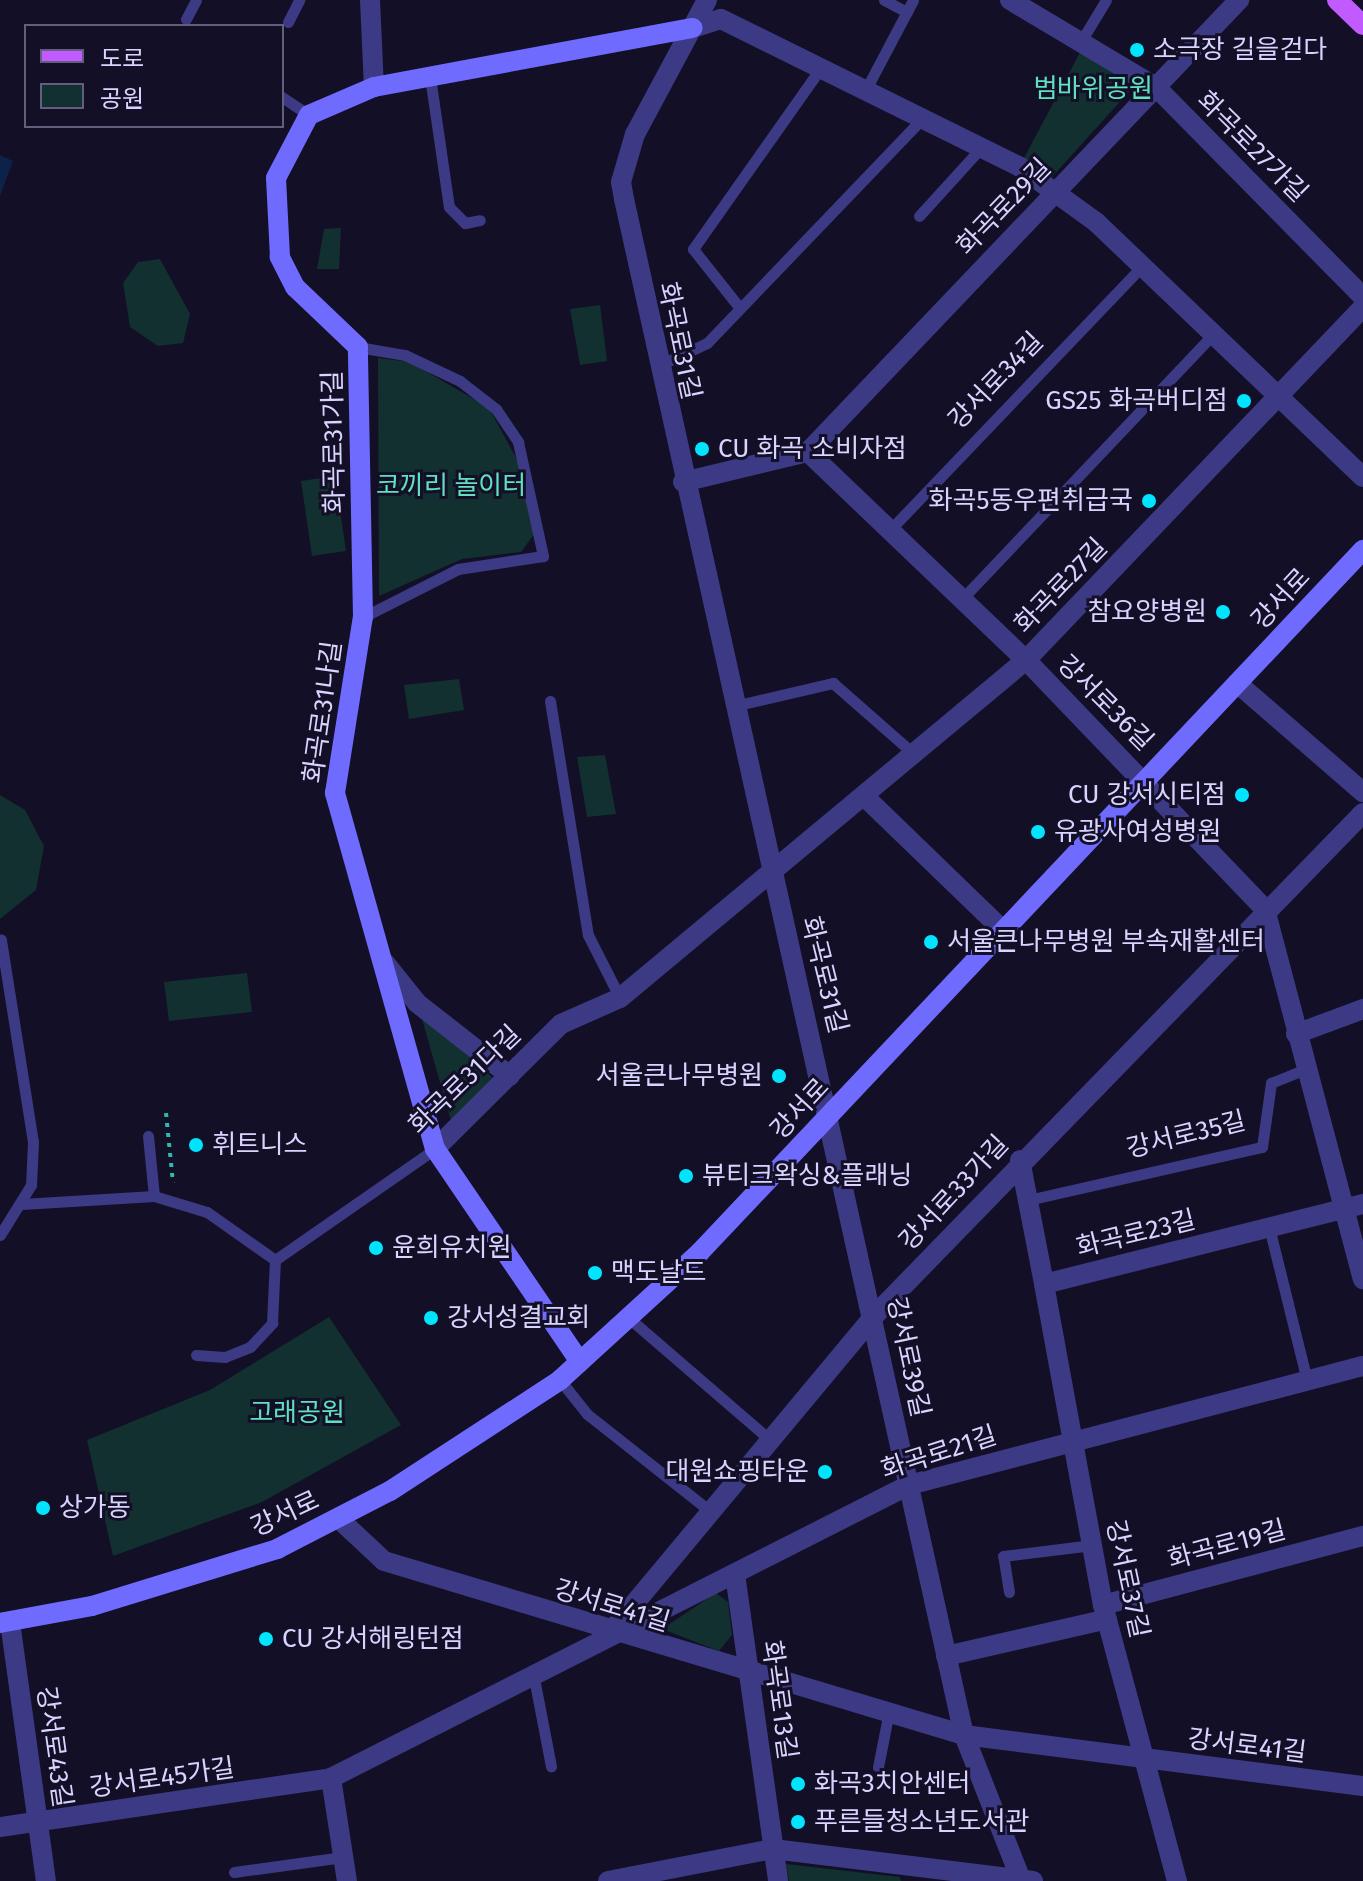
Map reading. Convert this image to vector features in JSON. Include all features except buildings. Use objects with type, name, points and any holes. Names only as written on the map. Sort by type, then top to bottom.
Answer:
[{"type":"main road","points":[[1337,0],[1363,25]]},
{"type":"main road","points":[[309,115],[374,87],[693,28]]},
{"type":"main road","name":"화곡로31가길","points":[[309,115],[276,178],[280,257],[295,287],[358,347],[363,617]]},
{"type":"main road","name":"강서로","points":[[5,1622],[187,1580],[338,1518],[560,1380],[630,1319],[829,1117],[1363,550]]},
{"type":"main road","name":"화곡로31나길","points":[[363,617],[335,793],[435,1149]]},
{"type":"main road","points":[[435,1149],[580,1362]]},
{"type":"street","points":[[370,0],[374,87]]},
{"type":"street","name":"화곡로31길","points":[[707,0],[635,134],[621,182],[657,367],[829,1117]]},
{"type":"street","name":"화곡로27가길","points":[[1010,0],[1083,38],[1156,87],[1363,297]]},
{"type":"street","name":"화곡로29길","points":[[808,452],[1239,0]]},
{"type":"street","points":[[693,28],[721,19],[979,150],[1054,192],[1142,266],[1281,395],[1363,477]]},
{"type":"street","name":"화곡로27길","points":[[772,875],[1026,660],[1363,307]]},
{"type":"street","points":[[683,482],[808,452]]},
{"type":"street","name":"강서로36길","points":[[808,452],[888,532],[1026,660],[1145,781]]},
{"type":"street","points":[[1237,683],[1363,792]]},
{"type":"street","points":[[1145,781],[1265,909],[1306,1069],[1353,1206],[1363,1279]]},
{"type":"street","points":[[865,797],[1004,931]]},
{"type":"street","name":"강서로33가길","points":[[610,1634],[873,1317],[1020,1160],[1363,813]]},
{"type":"street","name":"화곡로31다길","points":[[435,1149],[561,1024],[620,998],[772,875]]},
{"type":"street","name":"화곡로31나길","points":[[379,953],[408,995],[510,1076]]},
{"type":"street","points":[[1296,1034],[1363,1009]]},
{"type":"street","name":"강서로39길","points":[[829,1117],[964,1735],[1014,1880]]},
{"type":"street","name":"화곡로23길","points":[[1020,1160],[1044,1284],[1353,1206]]},
{"type":"street","name":"강서로37길","points":[[1044,1284],[1105,1612],[1177,1881]]},
{"type":"street","name":"화곡로21길","points":[[610,1634],[909,1485],[1363,1366]]},
{"type":"street","name":"강서로41길","points":[[338,1518],[384,1561],[610,1634],[889,1711],[964,1735],[1147,1761],[1363,1786]]},
{"type":"street","name":"화곡로19길","points":[[1105,1612],[1363,1536]]},
{"type":"street","name":"화곡로13길","points":[[735,1574],[778,1881]]},
{"type":"street","points":[[946,1656],[1105,1612]]},
{"type":"street","name":"강서로43길","points":[[5,1622],[46,1881]]},
{"type":"street","name":"강서로45가길","points":[[0,1827],[331,1778],[534,1678],[610,1634]]},
{"type":"street","points":[[331,1778],[347,1881]]},
{"type":"street","points":[[608,1881],[637,1878],[773,1849],[906,1873],[1014,1880]]},
{"type":"lane","points":[[186,19],[196,0]]},
{"type":"lane","points":[[288,22],[299,0]]},
{"type":"lane","points":[[884,0],[907,12]]},
{"type":"lane","points":[[864,93],[913,0]]},
{"type":"lane","points":[[1083,38],[1106,0]]},
{"type":"lane","points":[[739,307],[693,249],[820,69]]},
{"type":"lane","points":[[430,77],[449,207],[465,223],[480,220]]},
{"type":"lane","points":[[284,98],[309,115]]},
{"type":"lane","points":[[657,367],[707,343],[919,122]]},
{"type":"lane","points":[[919,216],[979,150]]},
{"type":"lane","name":"강서로34길","points":[[888,532],[1142,266]]},
{"type":"lane","points":[[961,600],[1214,333]]},
{"type":"lane","points":[[358,347],[405,355],[460,381],[496,409],[518,442],[543,556],[458,569],[363,617]]},
{"type":"lane","points":[[734,706],[833,683],[915,755]]},
{"type":"lane","points":[[550,701],[588,935],[620,998]]},
{"type":"lane","points":[[0,1235],[22,1204],[33,1142],[1,940]]},
{"type":"lane","name":"강서로35길","points":[[1028,1200],[1262,1147],[1271,1083],[1306,1069]]},
{"type":"lane","points":[[148,1136],[154,1196]]},
{"type":"lane","name":"화곡로31다길","points":[[275,1260],[435,1149]]},
{"type":"lane","points":[[22,1204],[154,1196],[207,1212],[275,1260],[272,1323],[250,1347],[225,1357],[196,1355]]},
{"type":"lane","points":[[1269,1227],[1307,1381]]},
{"type":"lane","points":[[630,1319],[770,1440]]},
{"type":"lane","points":[[560,1380],[587,1414],[711,1512]]},
{"type":"lane","points":[[1009,1592],[1003,1556],[1092,1545]]},
{"type":"lane","points":[[534,1678],[551,1766]]},
{"type":"lane","points":[[878,1767],[889,1711]]},
{"type":"lane","points":[[234,1872],[343,1857]]},
{"type":"path","points":[[166,1113],[173,1183]]},
{"type":"green space","name":"범바위공원","points":[[1083,47],[1135,85],[1052,177],[1024,158]]},
{"type":"green space","points":[[341,228],[339,269],[317,269],[324,229]]},
{"type":"green space","points":[[160,259],[190,314],[183,343],[158,346],[130,327],[123,283],[138,262]]},
{"type":"green space","points":[[600,305],[607,361],[580,365],[570,309]]},
{"type":"green space","name":"코끼리 놀이터","points":[[378,358],[410,362],[489,408],[522,469],[534,534],[521,552],[462,559],[379,596]]},
{"type":"green space","points":[[335,476],[346,551],[312,556],[301,481]]},
{"type":"green space","points":[[459,679],[464,710],[409,719],[404,685]]},
{"type":"green space","points":[[605,755],[616,814],[587,817],[577,757]]},
{"type":"green space","points":[[0,795],[25,810],[44,846],[36,890],[0,919]]},
{"type":"green space","points":[[247,973],[252,1012],[169,1021],[164,982]]},
{"type":"green space","points":[[420,1012],[494,1079],[453,1128]]},
{"type":"green space","name":"고래공원","points":[[329,1317],[401,1425],[262,1502],[113,1556],[87,1440],[210,1390]]},
{"type":"green space","points":[[716,1593],[728,1602],[732,1635],[719,1651],[662,1629]]},
{"type":"green space","points":[[786,1864],[900,1877],[901,1881],[789,1881]]},
{"type":"water","points":[[0,155],[13,161],[0,196]]},
{"type":"place","name":"소극장 길을걷다","points":[[1137,50]]},
{"type":"place","name":"GS25 화곡버디점","points":[[1244,401]]},
{"type":"place","name":"CU 화곡 소비자점","points":[[702,449]]},
{"type":"place","name":"화곡5동우편취급국","points":[[1149,501]]},
{"type":"place","name":"참요양병원","points":[[1223,612]]},
{"type":"place","name":"CU 강서시티점","points":[[1242,795]]},
{"type":"place","name":"유광사여성병원","points":[[1038,832]]},
{"type":"place","name":"서울큰나무병원 부속재활센터","points":[[931,942]]},
{"type":"place","name":"서울큰나무병원","points":[[779,1076]]},
{"type":"place","name":"휘트니스","points":[[196,1145]]},
{"type":"place","name":"뷰티크왁싱&플래닝","points":[[686,1176]]},
{"type":"place","name":"윤희유치원","points":[[376,1248]]},
{"type":"place","name":"맥도날드","points":[[595,1273]]},
{"type":"place","name":"강서성결교회","points":[[431,1318]]},
{"type":"place","name":"대원쇼핑타운","points":[[825,1472]]},
{"type":"place","name":"상가동","points":[[43,1508]]},
{"type":"place","name":"CU 강서해링턴점","points":[[266,1639]]},
{"type":"place","name":"화곡3치안센터","points":[[798,1784]]},
{"type":"place","name":"푸른들청소년도서관","points":[[798,1822]]}]
